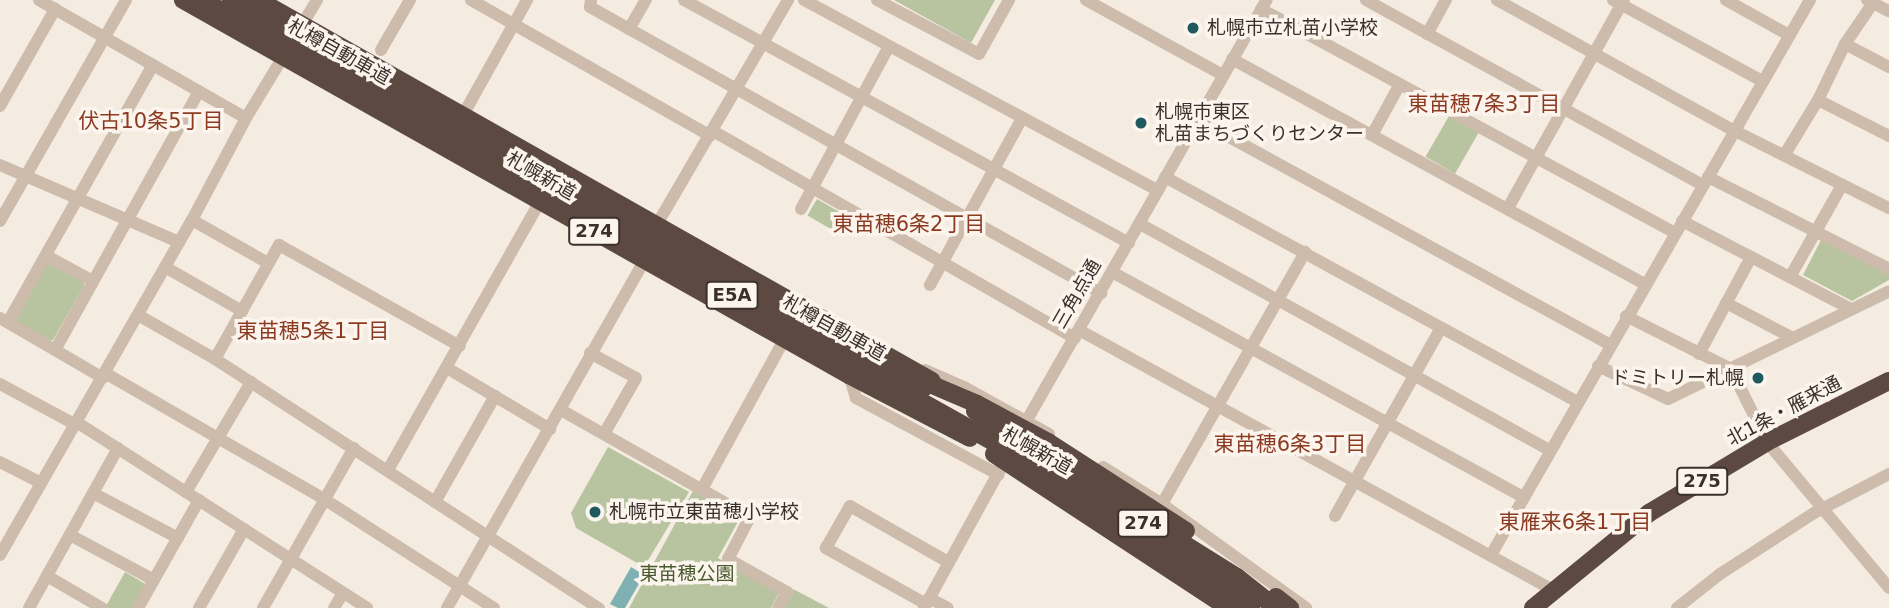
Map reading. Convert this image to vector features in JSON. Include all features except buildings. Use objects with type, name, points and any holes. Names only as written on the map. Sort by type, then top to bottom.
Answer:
[{"type":"highway","name":"札幌新道","points":[[183,0],[849,375],[1007,457],[1134,532],[1235,608]]},
{"type":"highway","name":"札樽自動車道","points":[[202,0],[876,362],[1171,550],[1251,608]]},
{"type":"highway","name":"札樽自動車道","points":[[231,0],[876,362],[1189,545],[1277,605]]},
{"type":"highway","name":"札幌新道","points":[[258,0],[656,226],[876,362],[913,368],[1277,605]]},
{"type":"highway","points":[[876,362],[1228,608]]},
{"type":"highway","name":"北1条・雁来通","points":[[1533,608],[1649,513],[1767,442],[1889,381]]},
{"type":"street","points":[[39,0],[246,117]]},
{"type":"street","points":[[0,221],[126,0]]},
{"type":"street","points":[[0,555],[192,220],[246,117],[317,0]]},
{"type":"street","points":[[381,50],[410,0]]},
{"type":"street","points":[[471,0],[943,263],[1218,407],[1553,590]]},
{"type":"street","points":[[463,117],[527,0]]},
{"type":"street","points":[[591,0],[588,6],[1101,293]]},
{"type":"street","points":[[629,29],[646,0]]},
{"type":"street","points":[[684,0],[707,6],[763,44],[1129,243]]},
{"type":"street","points":[[656,226],[788,0]]},
{"type":"street","points":[[804,0],[1158,191]]},
{"type":"street","points":[[877,0],[979,54],[1009,0]]},
{"type":"street","points":[[1086,0],[1223,75]]},
{"type":"street","points":[[1366,0],[1564,108],[1706,181],[1816,231],[1889,269]]},
{"type":"street","points":[[1427,34],[1447,0]]},
{"type":"street","points":[[1497,0],[1734,130],[1889,208]]},
{"type":"street","points":[[1726,0],[1789,35]]},
{"type":"street","points":[[1490,555],[1810,0]]},
{"type":"street","points":[[1508,208],[1595,54],[1620,1],[1762,81]]},
{"type":"street","points":[[1785,154],[1818,100],[1845,44],[1870,2],[1889,11]]},
{"type":"street","points":[[1264,5],[1400,84],[1675,233]]},
{"type":"street","name":"三角点通","points":[[926,603],[999,475],[1026,420],[1264,5]]},
{"type":"street","points":[[0,106],[55,9]]},
{"type":"street","points":[[1845,44],[1889,66]]},
{"type":"street","points":[[801,209],[889,46]]},
{"type":"street","points":[[1232,59],[1645,284]]},
{"type":"street","points":[[153,65],[47,256],[4,320],[220,437],[324,499],[494,608]]},
{"type":"street","points":[[1372,135],[1400,84]]},
{"type":"street","points":[[55,350],[91,280],[199,91]]},
{"type":"street","points":[[1818,100],[1889,136]]},
{"type":"street","points":[[930,285],[1022,118]]},
{"type":"street","points":[[1198,120],[1609,345]]},
{"type":"street","points":[[0,165],[179,242]]},
{"type":"street","points":[[1165,177],[1577,402]]},
{"type":"street","points":[[1790,277],[1842,185]]},
{"type":"street","points":[[388,470],[541,200]]},
{"type":"street","points":[[192,220],[268,263]]},
{"type":"street","points":[[1682,221],[1849,308]]},
{"type":"street","points":[[1140,224],[1550,450]]},
{"type":"street","points":[[215,359],[279,245],[460,346]]},
{"type":"street","points":[[1162,504],[1305,252]]},
{"type":"street","points":[[47,256],[91,280]]},
{"type":"street","points":[[1699,354],[1751,257]]},
{"type":"street","points":[[447,608],[644,261]]},
{"type":"street","points":[[165,267],[242,311]]},
{"type":"street","points":[[1112,272],[1522,496]]},
{"type":"street","points":[[1598,366],[1668,399],[1849,308],[1889,291]]},
{"type":"street","points":[[1726,303],[1791,337]]},
{"type":"street","points":[[138,315],[215,359],[599,608]]},
{"type":"street","points":[[1626,316],[1731,369],[1767,442],[1889,588]]},
{"type":"street","points":[[1335,516],[1441,328]]},
{"type":"street","points":[[702,489],[785,338]]},
{"type":"street","points":[[590,353],[636,378],[604,434]]},
{"type":"street","points":[[876,362],[964,387],[1026,420],[1162,504],[1306,608]]},
{"type":"street","points":[[447,368],[550,429]]},
{"type":"street","points":[[849,375],[856,398],[999,475]]},
{"type":"street","points":[[186,492],[251,383]]},
{"type":"street","points":[[0,384],[118,448],[366,608]]},
{"type":"street","points":[[435,502],[495,396]]},
{"type":"street","points":[[561,411],[750,517],[728,559],[787,592],[778,608]]},
{"type":"street","points":[[29,608],[118,448]]},
{"type":"street","points":[[263,608],[354,448]]},
{"type":"street","points":[[0,463],[41,483]]},
{"type":"street","points":[[1678,608],[1720,574],[1822,509],[1889,474]]},
{"type":"street","points":[[93,493],[178,538]]},
{"type":"street","points":[[138,608],[199,500]]},
{"type":"street","points":[[948,562],[850,506],[826,548],[926,603],[948,608]]},
{"type":"street","points":[[1094,508],[1105,534],[1114,542],[1215,608]]},
{"type":"street","points":[[199,608],[244,529]]},
{"type":"street","points":[[70,535],[153,580]]},
{"type":"street","points":[[47,576],[102,608]]},
{"type":"street","points":[[334,608],[343,593]]},
{"type":"green space","points":[[894,0],[995,0],[971,43]]},
{"type":"green space","points":[[1449,116],[1478,133],[1455,174],[1426,157]]},
{"type":"green space","points":[[817,199],[845,215],[835,231],[808,215]]},
{"type":"green space","points":[[1821,240],[1889,275],[1889,280],[1852,301],[1803,275]]},
{"type":"green space","points":[[47,263],[84,281],[84,286],[53,340],[48,341],[16,322]]},
{"type":"green space","points":[[608,447],[689,492],[644,567],[576,528],[571,513]]},
{"type":"green space","name":"東苗穂公園","points":[[693,491],[740,518],[718,558],[779,593],[771,608],[629,608]]},
{"type":"green space","points":[[125,572],[147,585],[133,608],[109,608],[106,606]]},
{"type":"green space","points":[[793,589],[829,608],[783,608]]},
{"type":"water","points":[[631,567],[644,575],[625,608],[618,608],[610,604]]},
{"type":"place","name":"札幌市立札苗小学校","points":[[1193,28]]},
{"type":"place","name":"札幌市東区 札苗まちづくりセンター","points":[[1141,123]]},
{"type":"place","name":"ドミトリー札幌","points":[[1758,378]]},
{"type":"place","name":"札幌市立東苗穂小学校","points":[[595,512]]},
{"type":"district","name":"東苗穂7条3丁目","points":[[1484,104]]},
{"type":"district","name":"伏古10条5丁目","points":[[151,121]]},
{"type":"district","name":"東苗穂6条2丁目","points":[[909,224]]},
{"type":"district","name":"東苗穂5条1丁目","points":[[313,331]]},
{"type":"district","name":"東苗穂6条3丁目","points":[[1290,444]]},
{"type":"district","name":"東雁来6条1丁目","points":[[1575,522]]}]
